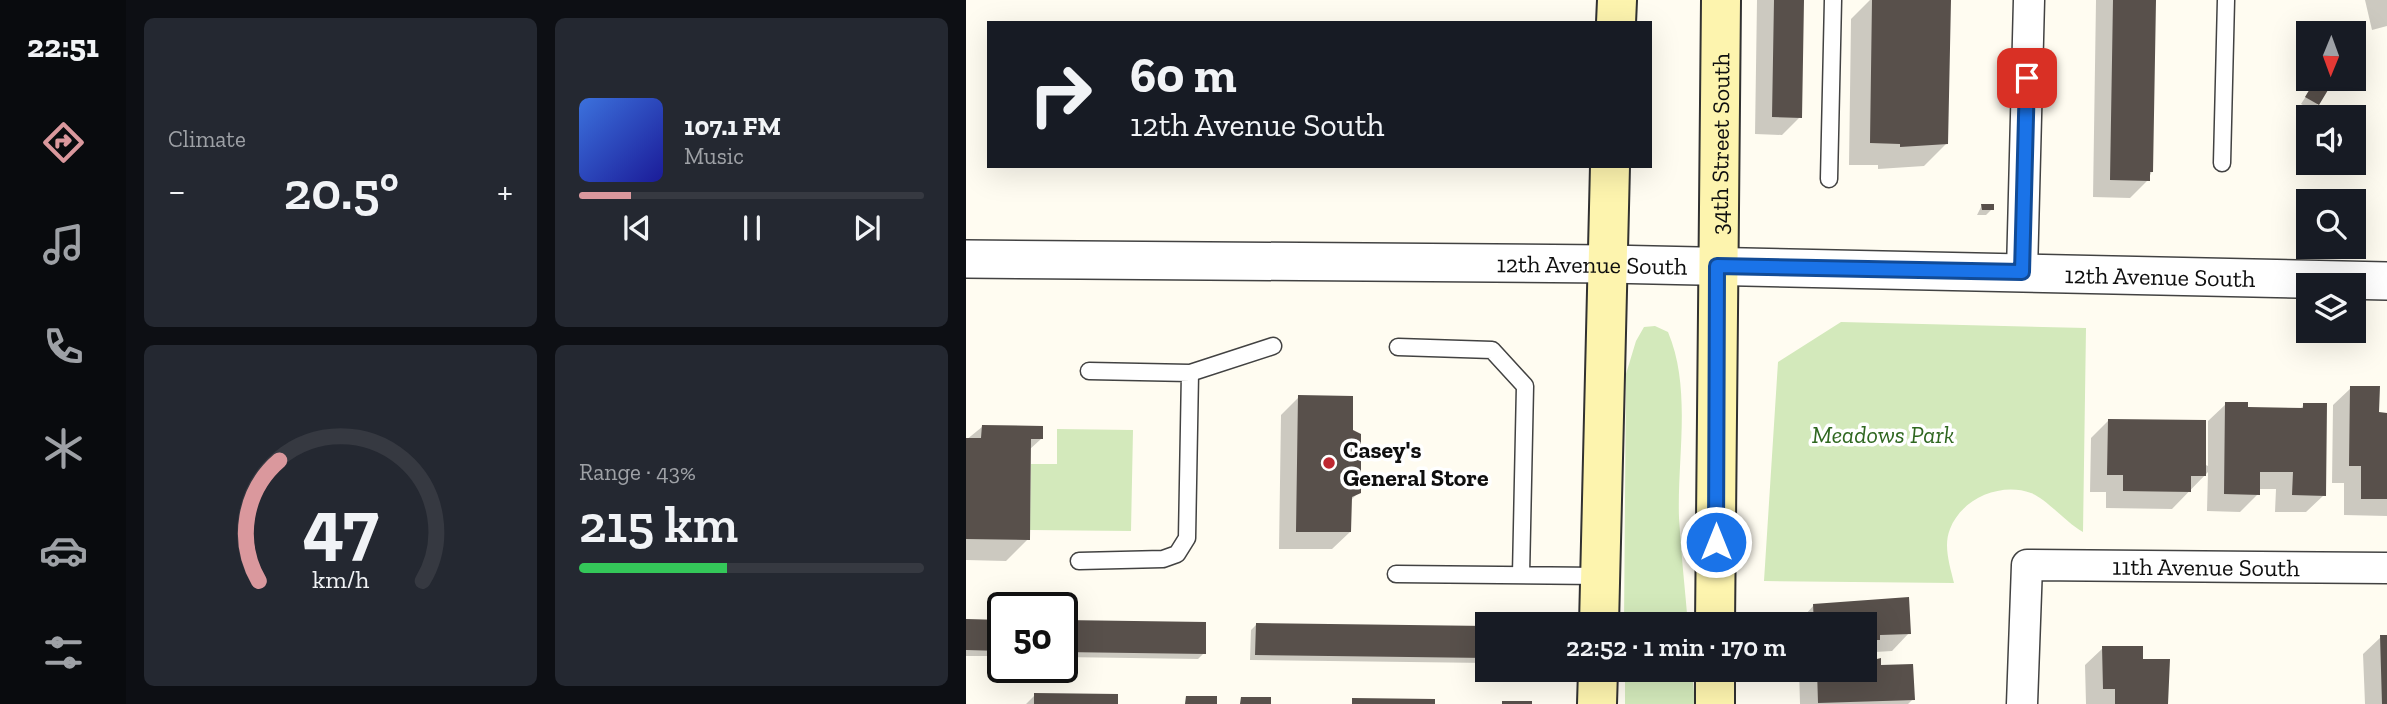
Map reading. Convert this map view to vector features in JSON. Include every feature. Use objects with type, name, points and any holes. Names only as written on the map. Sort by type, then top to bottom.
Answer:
[{"type":"main road","points":[[1616,21],[1617,0]]},
{"type":"main road","name":"34th Street South","points":[[1715,612],[1721,0]]},
{"type":"main road","points":[[1599,612],[1610,168]]},
{"type":"main road","points":[[1597,704],[1598,682]]},
{"type":"main road","points":[[1715,682],[1715,704]]},
{"type":"street","points":[[2022,272],[2029,0]]},
{"type":"street","name":"12th Avenue South","points":[[966,259],[1607,264],[2387,281]]},
{"type":"street","name":"11th Avenue South","points":[[2022,704],[2027,565],[2387,568]]},
{"type":"lane","points":[[1829,179],[1833,0]]},
{"type":"lane","points":[[2222,163],[2226,0]]},
{"type":"lane","points":[[1089,371],[1190,373],[1273,346]]},
{"type":"lane","points":[[1398,347],[1492,350],[1525,386],[1521,575]]},
{"type":"lane","points":[[1079,561],[1163,559],[1177,554],[1187,538],[1190,373]]},
{"type":"lane","points":[[1396,574],[1600,576]]},
{"type":"green space","name":"Meadows Park","points":[[1841,322],[2086,328],[2083,532],[2031,493],[2019,490],[1995,491],[1973,501],[1956,518],[1950,529],[1947,549],[1954,583],[1764,581],[1778,362]]},
{"type":"green space","points":[[1655,326],[1668,332],[1680,377],[1682,424],[1679,518],[1687,612],[1624,612],[1626,374],[1636,341],[1644,327]]},
{"type":"green space","points":[[1057,429],[1133,430],[1131,531],[1030,530],[1031,464],[1057,464]]},
{"type":"green space","points":[[1625,682],[1693,682],[1695,704],[1625,704]]},
{"type":"building","points":[[1774,0],[1804,0],[1802,118],[1772,117]]},
{"type":"building","points":[[1872,0],[1951,0],[1948,144],[1900,147],[1900,144],[1870,143]]},
{"type":"building","points":[[2113,0],[2156,0],[2153,172],[2150,172],[2150,181],[2110,180]]},
{"type":"building","points":[[2309,91],[2327,91],[2319,105],[2305,97]]},
{"type":"building","points":[[1981,204],[1994,204],[1994,210],[1982,210]]},
{"type":"building","points":[[2350,386],[2380,386],[2379,412],[2387,413],[2387,499],[2361,499],[2361,466],[2349,466]]},
{"type":"building","name":"Casey's General Store","points":[[1298,395],[1353,396],[1353,430],[1361,434],[1361,493],[1352,497],[1351,532],[1296,532]]},
{"type":"building","points":[[2225,402],[2248,402],[2248,407],[2303,408],[2303,403],[2327,403],[2326,496],[2292,495],[2293,472],[2260,472],[2260,495],[2224,494]]},
{"type":"building","points":[[2108,419],[2206,420],[2206,476],[2191,476],[2191,492],[2123,491],[2123,475],[2107,475]]},
{"type":"building","points":[[982,425],[1043,426],[1043,439],[1031,439],[1030,540],[966,539],[966,438],[981,438]]},
{"type":"building","points":[[1909,597],[1911,634],[1880,635],[1880,640],[1877,640],[1877,612],[1813,612],[1813,604]]},
{"type":"building","points":[[966,619],[987,620],[987,651],[966,650]]},
{"type":"building","points":[[1078,620],[1206,622],[1206,654],[1078,652]]},
{"type":"building","points":[[1256,623],[1475,626],[1475,658],[1255,655]]},
{"type":"building","points":[[2380,635],[2387,635],[2387,704],[2382,704]]},
{"type":"building","points":[[2102,646],[2143,646],[2143,659],[2170,659],[2168,704],[2115,704],[2115,689],[2103,689]]},
{"type":"building","points":[[1881,658],[1881,665],[1913,664],[1915,700],[1818,703],[1817,682],[1877,682],[1877,659]]},
{"type":"building","points":[[1034,693],[1118,694],[1118,704],[1034,704]]},
{"type":"building","points":[[1186,696],[1217,696],[1217,704],[1185,704]]},
{"type":"building","points":[[1241,697],[1271,697],[1271,704],[1240,704]]},
{"type":"building","points":[[1352,698],[1435,699],[1435,704],[1352,704]]},
{"type":"building","points":[[1502,701],[1532,701],[1532,704],[1502,704]]},
{"type":"place","name":"Casey's General Store","points":[[1329,463]]},
{"type":"route","points":[[1716,542],[1717,266],[2022,272],[2027,78]]}]
